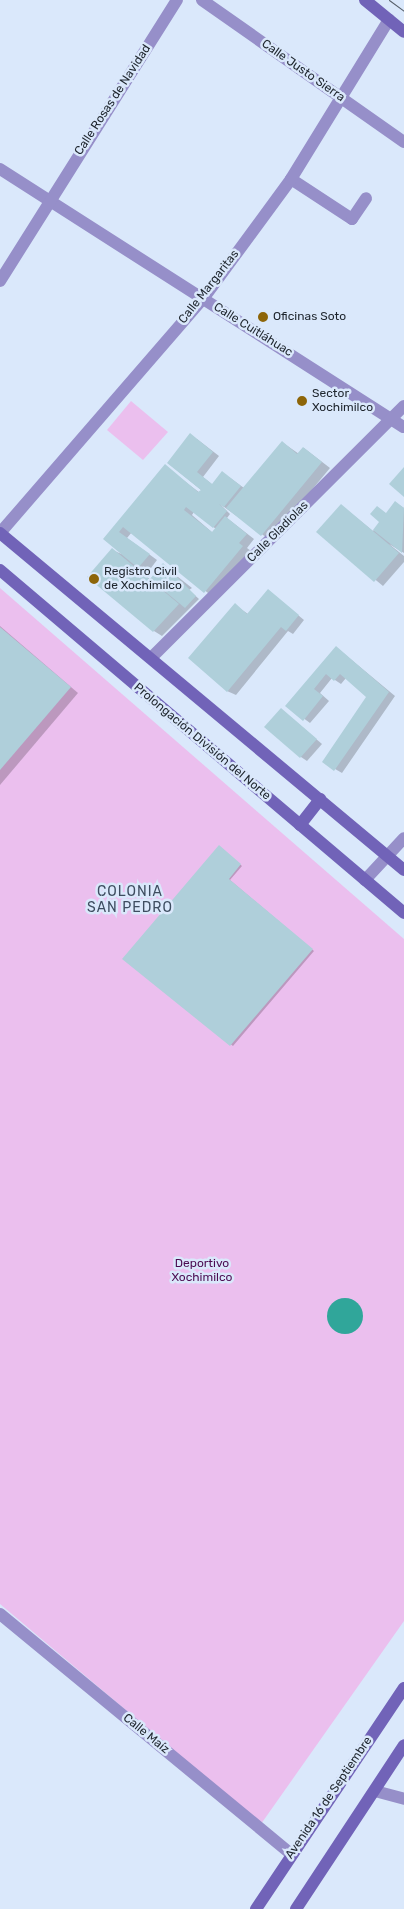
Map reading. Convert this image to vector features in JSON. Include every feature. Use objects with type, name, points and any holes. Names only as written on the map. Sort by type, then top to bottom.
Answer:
[{"type":"main road","points":[[365,0],[404,32]]},
{"type":"main road","points":[[0,533],[404,870]]},
{"type":"main road","name":"Prolongación División del Norte","points":[[0,570],[404,913]]},
{"type":"main road","points":[[300,825],[320,799]]},
{"type":"main road","name":"Avenida 16 de Septiembre","points":[[256,1909],[404,1688]]},
{"type":"main road","points":[[296,1909],[404,1745]]},
{"type":"street","name":"Calle Rosas de Navidad","points":[[0,281],[48,200],[177,0]]},
{"type":"street","name":"Calle Justo Sierra","points":[[202,0],[404,142]]},
{"type":"street","name":"Calle Margaritas","points":[[0,533],[203,299],[291,179],[389,20]]},
{"type":"street","name":"Calle Cuitláhuac","points":[[0,170],[404,427]]},
{"type":"street","points":[[291,179],[352,219],[366,198]]},
{"type":"street","name":"Calle Gladiolas","points":[[151,658],[404,406]]},
{"type":"street","points":[[365,880],[404,838]]},
{"type":"street","name":"Calle Maíz","points":[[0,1614],[292,1854]]},
{"type":"street","points":[[375,1791],[404,1799]]},
{"type":"green space","points":[[131,401],[168,432],[143,460],[107,430]]},
{"type":"green space","name":"Deportivo Xochimilco","points":[[0,588],[404,939],[404,1621],[261,1824],[0,1604]]},
{"type":"shaded area","points":[[345,1298],[358,1303],[363,1316],[358,1329],[345,1334],[332,1329],[327,1316],[332,1303]]},
{"type":"building","points":[[190,433],[213,452],[197,472],[212,484],[222,471],[241,486],[224,507],[219,504],[227,511],[213,528],[186,507],[184,510],[212,532],[225,516],[247,534],[239,543],[243,546],[204,593],[123,527],[119,532],[150,554],[138,568],[103,539],[165,464],[198,492],[201,490],[167,463]]},
{"type":"building","points":[[282,441],[297,454],[303,447],[322,462],[261,536],[226,508]]},
{"type":"building","points":[[404,467],[404,497],[389,484]]},
{"type":"building","points":[[395,501],[404,508],[402,553],[373,530],[379,522],[370,514],[377,506],[386,513]]},
{"type":"building","points":[[341,504],[399,553],[374,582],[316,532]]},
{"type":"building","points":[[112,548],[179,604],[153,632],[87,577]]},
{"type":"building","points":[[163,563],[196,596],[185,608],[150,579]]},
{"type":"building","points":[[268,589],[299,615],[286,631],[281,627],[227,692],[188,658],[235,603],[247,614]]},
{"type":"building","points":[[0,627],[71,687],[0,770]]},
{"type":"building","points":[[336,646],[389,692],[334,771],[322,762],[366,697],[340,674],[334,681],[326,674],[314,689],[323,696],[303,721],[285,706]]},
{"type":"building","points":[[281,708],[317,739],[300,758],[264,727]]},
{"type":"building","points":[[219,845],[241,864],[229,879],[313,949],[230,1046],[122,959]]},
{"type":"tram line","points":[[389,0],[404,11]]},
{"type":"place","name":"Oficinas Soto","points":[[263,317]]},
{"type":"place","name":"Sector Xochimilco","points":[[302,401]]},
{"type":"place","name":"Registro Civil de Xochimilco","points":[[94,579]]},
{"type":"district","name":"COLONIA SAN PEDRO","points":[[130,900]]}]
